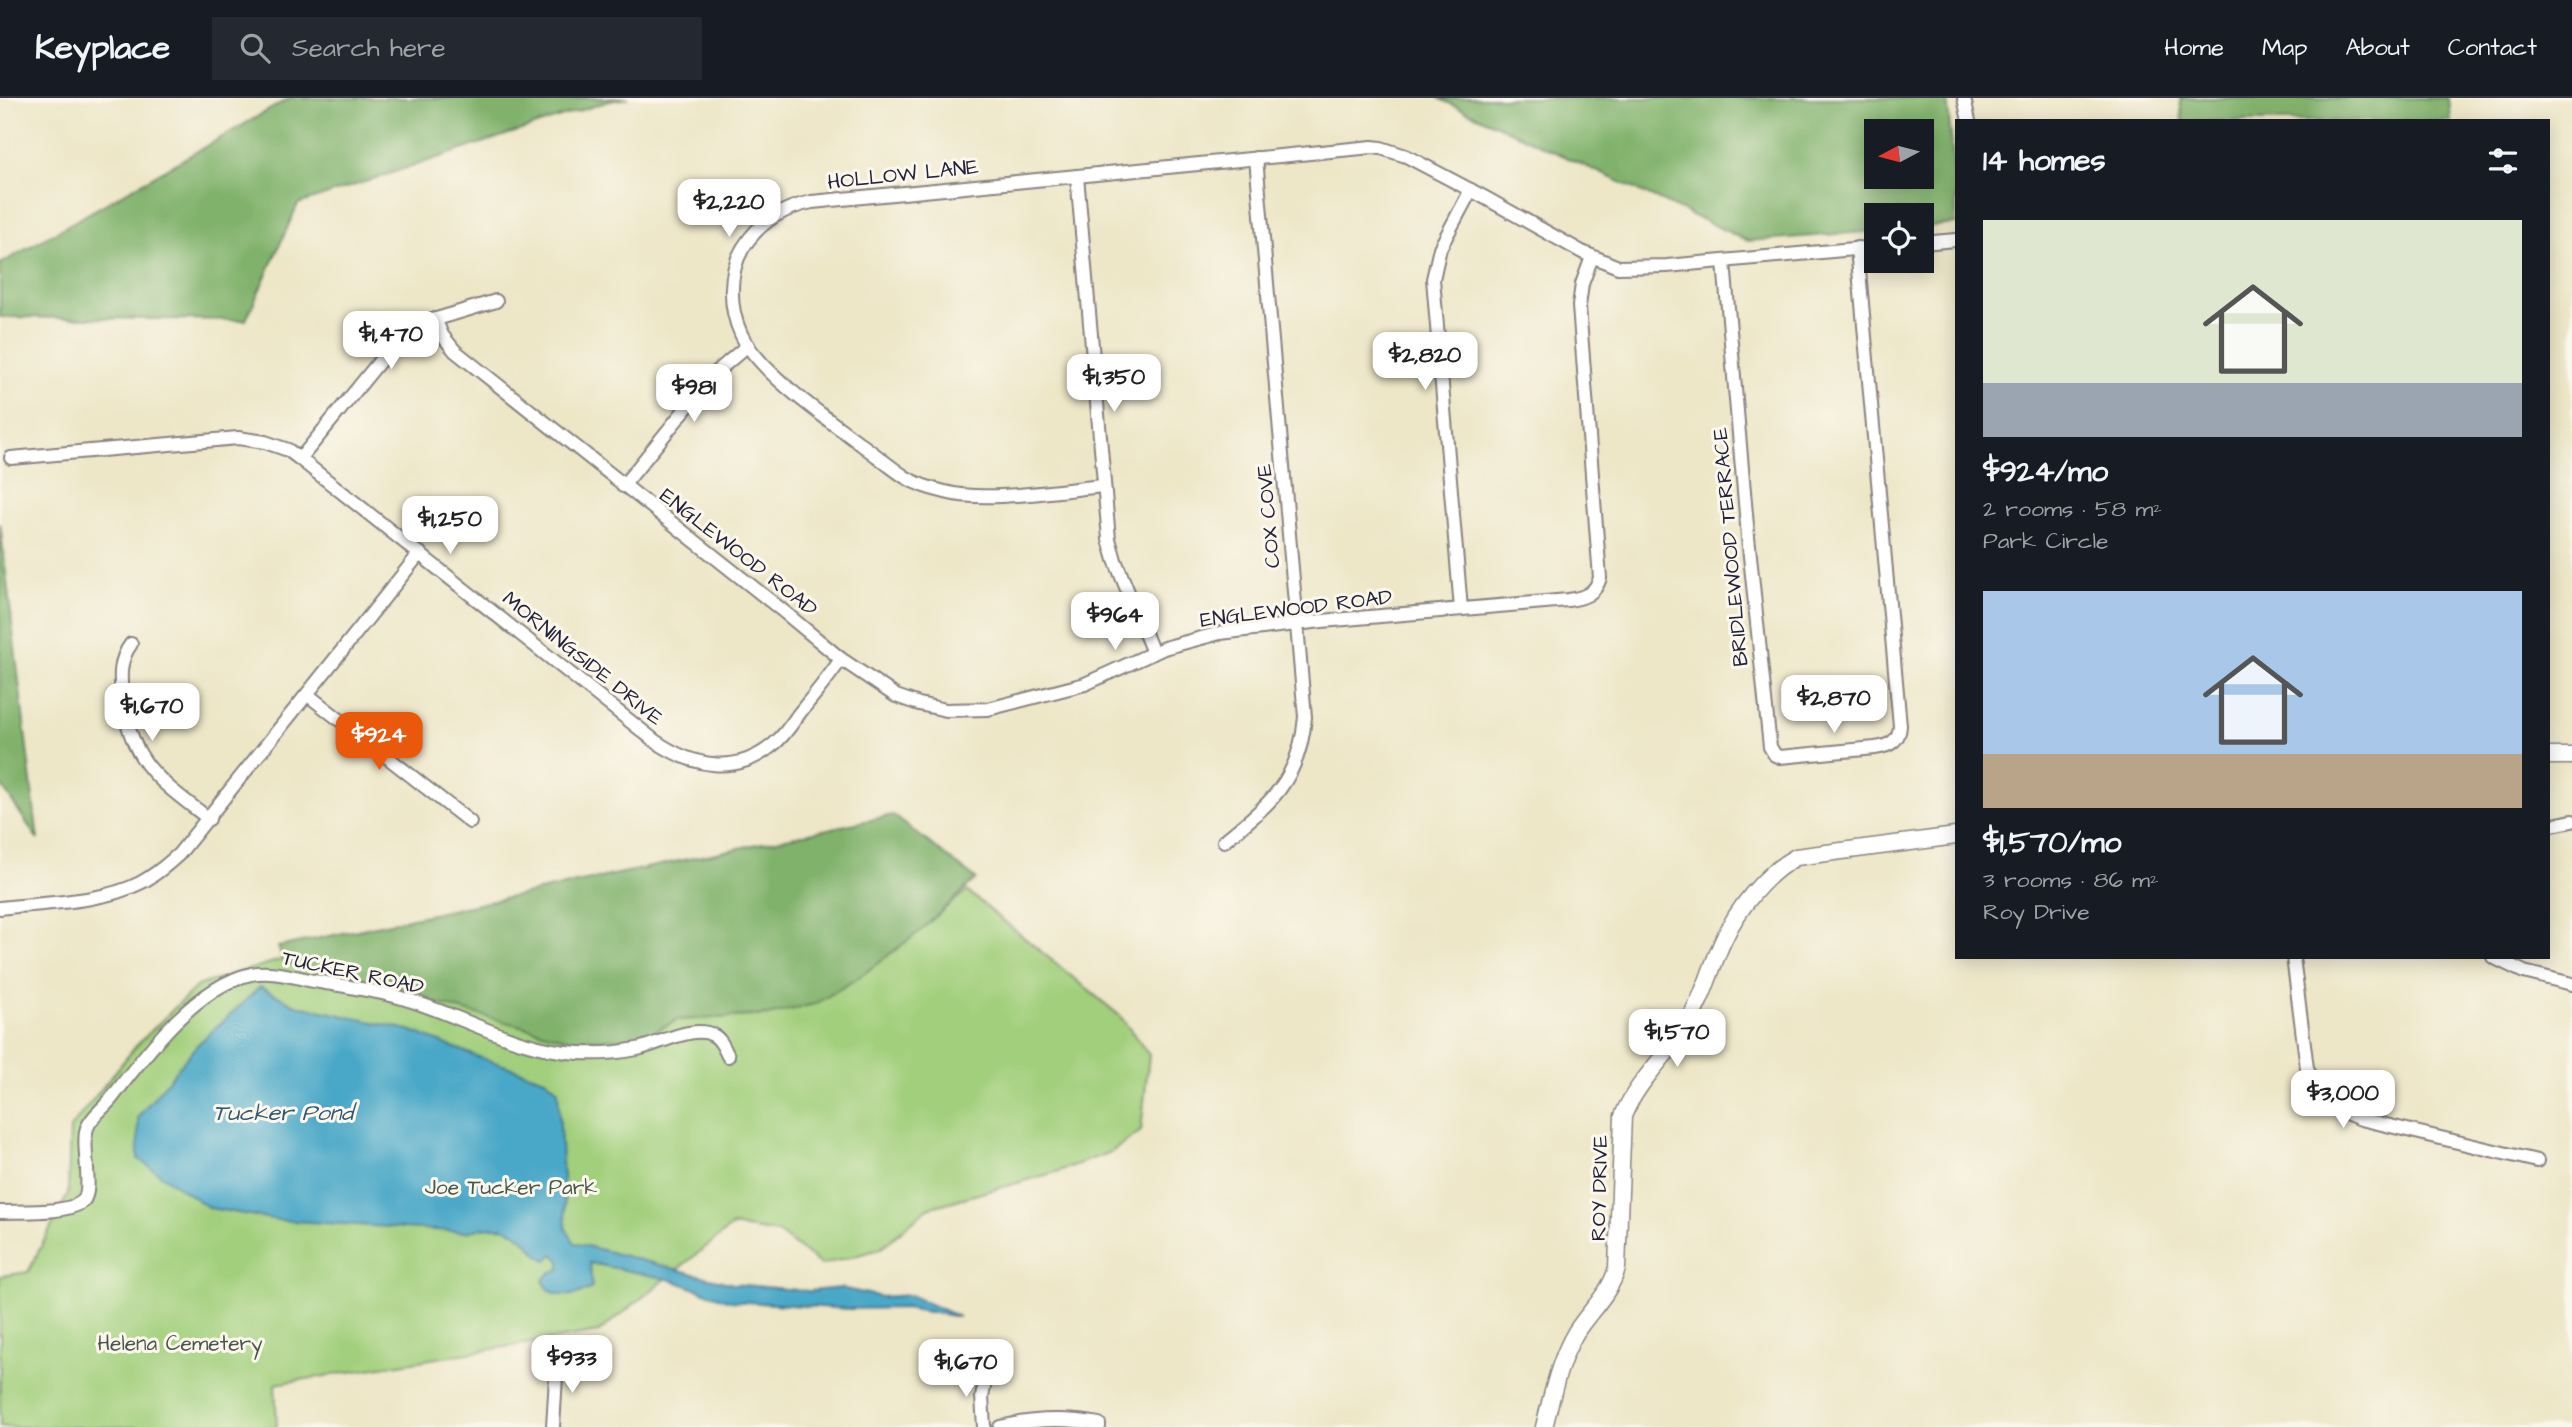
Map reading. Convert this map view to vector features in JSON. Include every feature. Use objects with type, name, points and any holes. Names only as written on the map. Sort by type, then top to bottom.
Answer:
[{"type":"street","points":[[1964,98],[1969,119]]},
{"type":"street","name":"HOLLOW LANE","points":[[1103,486],[982,496],[945,492],[906,477],[786,384],[748,345],[735,317],[732,286],[735,264],[754,233],[769,218],[780,212],[811,202],[1381,148],[1406,156],[1592,257],[1618,267],[1724,262],[1864,248]]},
{"type":"street","name":"COX COVE","points":[[1224,841],[1274,798],[1292,772],[1299,754],[1305,717],[1256,158]]},
{"type":"street","points":[[1077,176],[1109,538],[1115,560],[1153,653]]},
{"type":"street","points":[[1461,609],[1433,279],[1440,248],[1471,190]]},
{"type":"street","points":[[1934,242],[1955,240]]},
{"type":"street","name":"BRIDLEWOOD TERRACE","points":[[1724,262],[1770,747],[1775,755],[1780,757],[1875,748],[1887,746],[1895,740],[1900,726],[1857,248]]},
{"type":"street","name":"ENGLEWOOD ROAD","points":[[435,319],[442,335],[455,351],[841,659],[896,696],[946,710],[967,711],[988,709],[1064,691],[1100,678],[1153,653],[1220,633],[1580,599],[1589,595],[1598,585],[1599,562],[1579,319],[1582,284],[1592,257]]},
{"type":"street","points":[[300,459],[394,341],[410,329],[435,319],[496,301]]},
{"type":"street","points":[[623,485],[713,375],[748,345]]},
{"type":"street","name":"MORNINGSIDE DRIVE","points":[[11,458],[238,438],[277,446],[300,459],[655,741],[674,754],[693,762],[727,764],[764,751],[784,734],[841,659]]},
{"type":"street","points":[[0,908],[125,890],[153,875],[179,855],[420,553]]},
{"type":"street","points":[[131,644],[124,654],[120,670],[124,716],[131,738],[153,773],[209,819]]},
{"type":"street","points":[[308,695],[470,822]]},
{"type":"street","points":[[2550,756],[2572,756]]},
{"type":"street","points":[[2550,826],[2572,821]]},
{"type":"street","name":"ROY DRIVE","points":[[1544,1427],[1568,1348],[1576,1331],[1611,1287],[1617,1268],[1622,1125],[1626,1108],[1686,1026],[1703,997],[1724,938],[1740,913],[1775,872],[1796,857],[1955,836]]},
{"type":"street","points":[[2293,959],[2307,1068],[2312,1083],[2328,1102],[2338,1110],[2361,1119],[2538,1161]]},
{"type":"street","points":[[2497,959],[2524,972],[2572,984]]},
{"type":"street","name":"TUCKER ROAD","points":[[0,1212],[62,1209],[74,1207],[84,1199],[87,1189],[85,1142],[91,1120],[186,1012],[207,995],[251,974],[273,974],[378,992],[414,1002],[523,1043],[559,1051],[616,1053],[640,1049],[689,1033],[706,1032],[720,1040],[727,1056]]},
{"type":"street","points":[[553,1427],[557,1360]]},
{"type":"street","points":[[984,1427],[982,1398],[987,1372]]},
{"type":"street","points":[[1000,1427],[1025,1422],[1073,1420],[1099,1424],[1099,1427]]},
{"type":"green space","points":[[290,98],[629,98],[609,101],[298,204],[246,320],[0,317],[0,264]]},
{"type":"green space","points":[[1438,98],[1947,98],[1955,178],[1955,224],[1934,226],[1934,203],[1864,203],[1864,232],[1748,241]]},
{"type":"green space","points":[[2180,98],[2449,98],[2451,119],[2182,119]]},
{"type":"green space","points":[[0,523],[38,840],[0,783]]},
{"type":"green space","points":[[893,815],[976,879],[919,932],[861,976],[815,1004],[768,1015],[677,1020],[639,1039],[569,1039],[284,962],[278,947]]},
{"type":"green space","name":"Joe Tucker Park","points":[[967,891],[1120,1016],[1149,1055],[1141,1131],[1111,1152],[1056,1172],[928,1208],[880,1249],[821,1265],[779,1233],[732,1226],[599,1332],[275,1384],[277,1427],[0,1427],[0,1276],[28,1272],[68,1194],[70,1128],[136,1046],[197,986],[283,959],[470,1012],[639,1039],[677,1020],[768,1015],[861,976]]},
{"type":"water","name":"Tucker Pond","points":[[260,987],[296,1005],[409,1030],[545,1079],[558,1090],[566,1229],[575,1243],[733,1284],[809,1291],[841,1288],[882,1297],[910,1295],[959,1317],[905,1308],[849,1309],[730,1301],[668,1279],[590,1263],[592,1288],[572,1295],[558,1294],[552,1292],[543,1280],[551,1272],[560,1269],[560,1261],[553,1254],[547,1260],[542,1258],[516,1233],[502,1227],[466,1232],[278,1220],[209,1208],[138,1159],[138,1117],[196,1046]]},
{"type":"park label","name":"Helena Cemetery","points":[[180,1343]]}]
